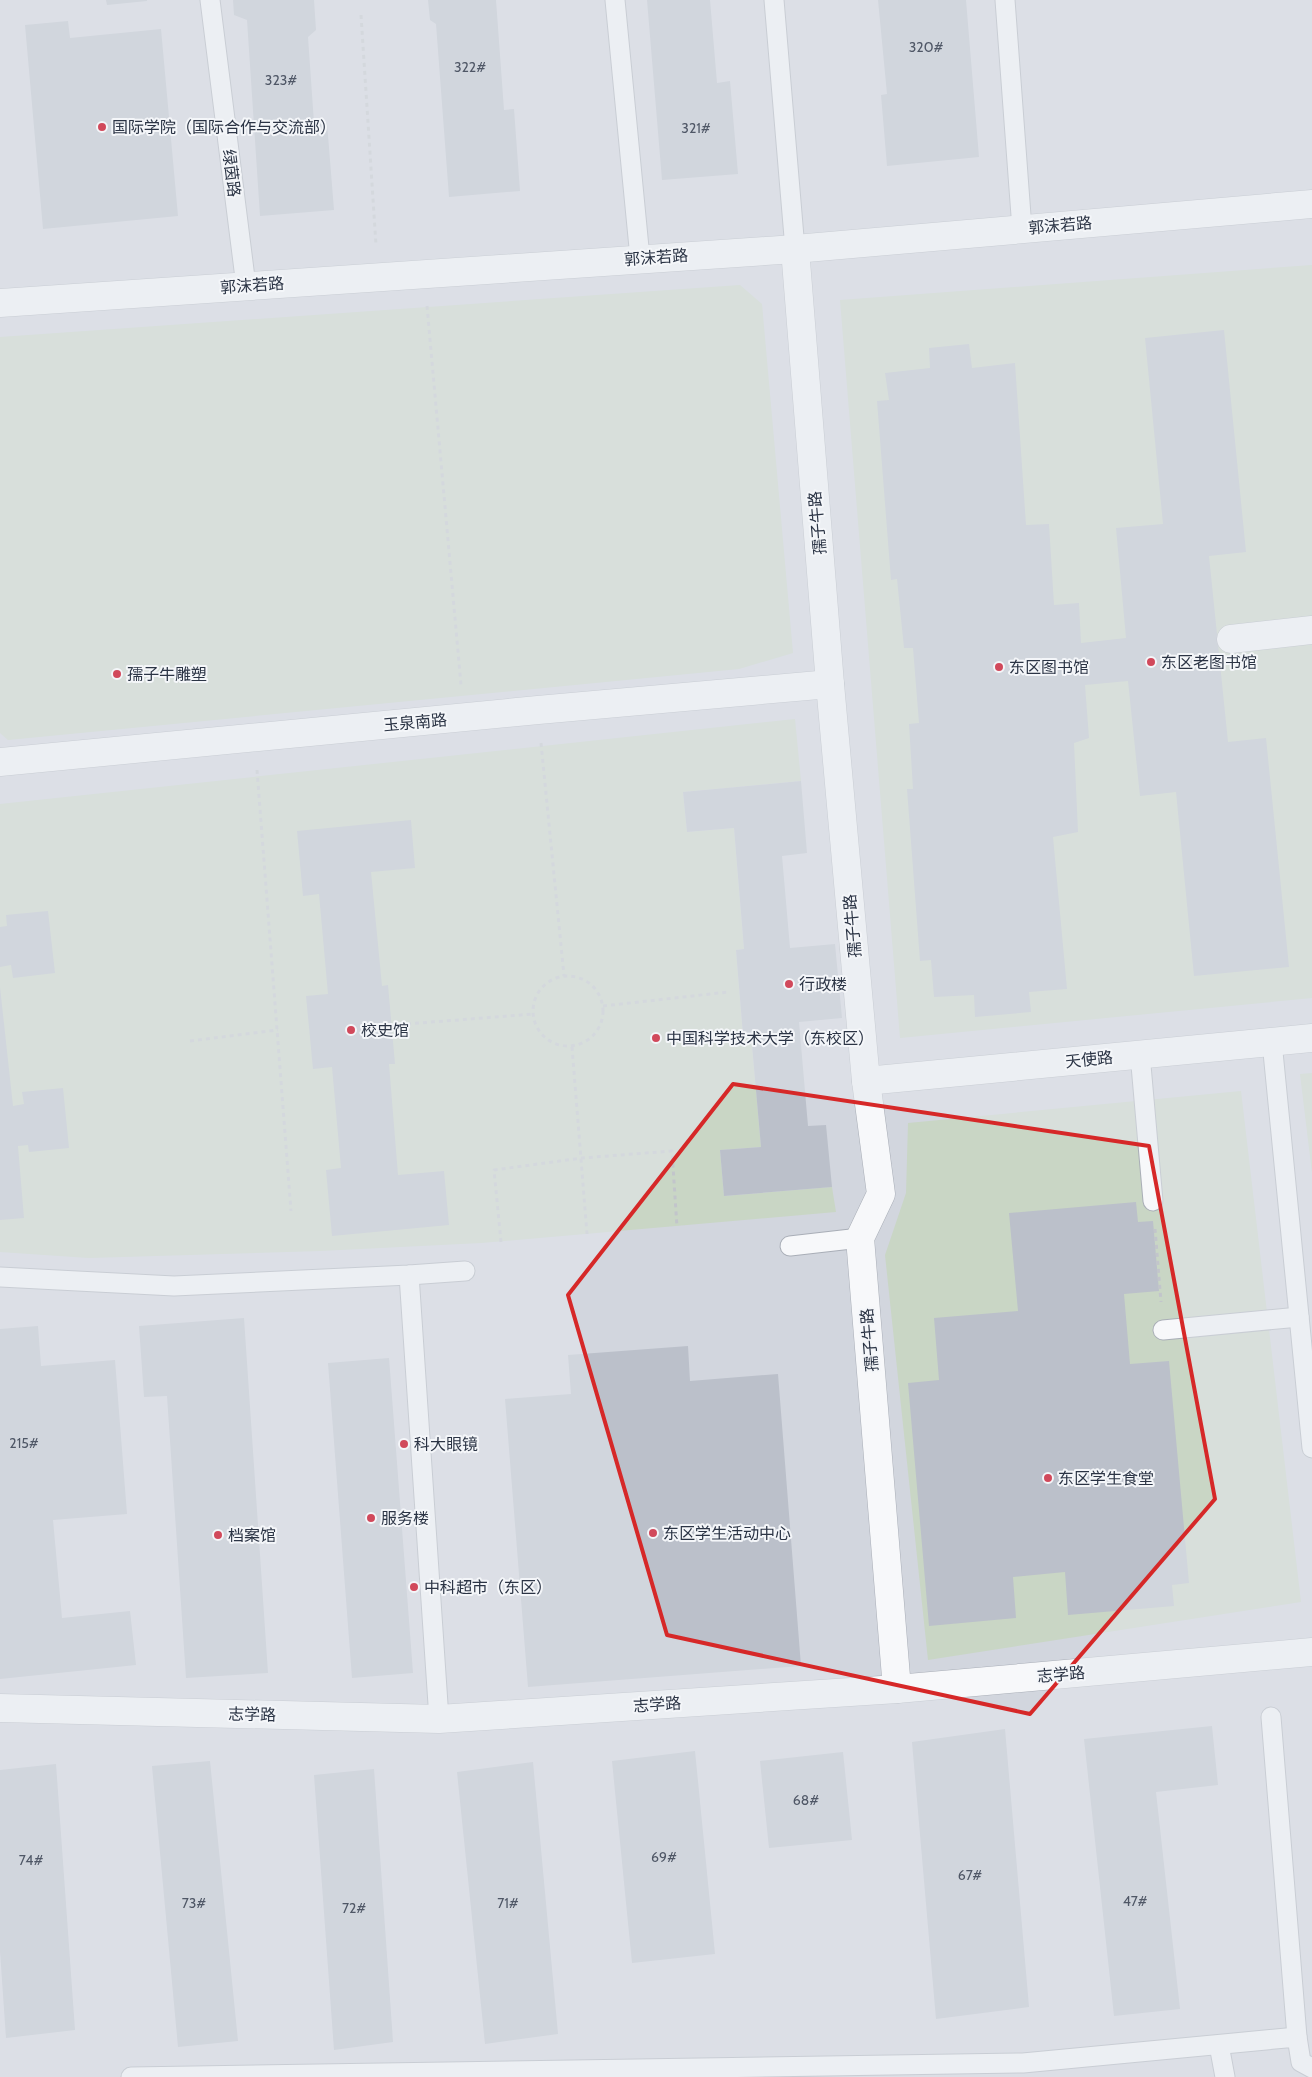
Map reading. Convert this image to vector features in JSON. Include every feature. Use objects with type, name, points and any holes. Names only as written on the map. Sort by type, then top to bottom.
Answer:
[{"type":"street","name":"郭沫若路","points":[[0,303],[795,248],[1312,204]]},
{"type":"street","name":"孺子牛路","points":[[795,248],[830,684],[866,1081],[882,1194],[860,1238],[897,1689]]},
{"type":"street","points":[[1232,639],[1312,630]]},
{"type":"street","name":"玉泉南路","points":[[0,762],[830,684]]},
{"type":"street","name":"天使路","points":[[866,1081],[1312,1038]]},
{"type":"street","name":"志学路","points":[[0,1708],[439,1718],[897,1689],[1312,1652]]},
{"type":"lane","name":"绿茵路","points":[[210,0],[246,286]]},
{"type":"lane","points":[[615,0],[640,258]]},
{"type":"lane","points":[[774,0],[795,248]]},
{"type":"lane","points":[[1005,0],[1022,228]]},
{"type":"lane","points":[[1272,1042],[1312,1448]]},
{"type":"lane","points":[[1140,1054],[1153,1201]]},
{"type":"lane","points":[[790,1246],[860,1238]]},
{"type":"lane","points":[[0,1277],[174,1286],[465,1271]]},
{"type":"lane","points":[[409,1275],[439,1718]]},
{"type":"lane","points":[[1164,1330],[1298,1317]]},
{"type":"lane","points":[[1271,1717],[1297,2038],[1301,2062],[1312,2068]]},
{"type":"lane","points":[[131,2077],[1023,2063],[1297,2038]]},
{"type":"lane","points":[[1219,2045],[1225,2077]]},
{"type":"path","points":[[360,15],[378,276]]},
{"type":"path","points":[[424,273],[464,717]]},
{"type":"path","points":[[538,710],[564,976]]},
{"type":"path","points":[[255,737],[291,1210]]},
{"type":"path","points":[[564,976],[582,978],[592,985],[600,994],[604,1006],[600,1029],[583,1044],[572,1047],[561,1046],[546,1039],[535,1026],[534,1002],[539,991],[547,982],[564,976]]},
{"type":"path","points":[[604,1006],[728,992]]},
{"type":"path","points":[[407,1024],[533,1014]]},
{"type":"path","points":[[190,1042],[278,1030]]},
{"type":"path","points":[[572,1047],[587,1234]]},
{"type":"path","points":[[501,1242],[494,1170],[582,1158],[672,1151],[677,1227]]},
{"type":"path","points":[[1153,1201],[1164,1330]]},
{"type":"highlighted area","points":[[733,1084],[1149,1146],[1215,1499],[1030,1714],[667,1635],[568,1295]]},
{"type":"shaded area","name":"中国科学技术大学（东校区）","points":[[0,0],[1312,0],[1312,2077],[0,2077]]},
{"type":"green space","points":[[1312,265],[1312,998],[900,1038],[840,300]]},
{"type":"green space","points":[[740,285],[762,304],[793,653],[739,669],[8,740],[0,733],[0,337]]},
{"type":"green space","points":[[795,719],[801,781],[683,792],[687,832],[734,828],[744,949],[736,950],[743,1035],[751,1034],[761,1147],[720,1150],[724,1196],[832,1187],[836,1212],[481,1243],[320,1251],[89,1258],[0,1252],[0,804]]},
{"type":"green space","points":[[1312,1073],[1312,1173],[1300,1074]]},
{"type":"green space","points":[[1241,1091],[1301,1602],[928,1660],[885,1255],[906,1193],[908,1123]]},
{"type":"building","points":[[106,0],[147,0],[147,1],[107,5]]},
{"type":"building","points":[[233,0],[314,0],[316,30],[308,37],[314,123],[327,123],[334,210],[260,216],[247,20],[234,15]]},
{"type":"building","points":[[428,0],[496,0],[504,110],[514,109],[520,191],[449,197],[436,24],[430,20]]},
{"type":"building","points":[[647,0],[710,0],[717,83],[730,81],[738,174],[662,180]]},
{"type":"building","points":[[878,0],[966,0],[979,157],[887,166],[881,95],[887,94]]},
{"type":"building","name":"国际学院（国际合作与交流部）","points":[[68,21],[70,38],[161,29],[178,216],[43,229],[25,25]]},
{"type":"building","name":"东区图书馆","points":[[1224,330],[1246,552],[1209,556],[1228,742],[1266,738],[1289,967],[1194,976],[1176,792],[1140,796],[1128,681],[1085,685],[1089,738],[1074,743],[1078,832],[1053,837],[1067,989],[1029,992],[1031,1012],[975,1017],[974,995],[934,997],[931,960],[920,961],[907,789],[913,789],[909,724],[919,723],[913,648],[904,648],[897,579],[891,580],[877,401],[889,400],[885,373],[930,368],[929,348],[969,344],[972,368],[1015,363],[1026,525],[1049,524],[1054,605],[1079,603],[1081,643],[1126,638],[1116,528],[1163,524],[1145,338]]},
{"type":"building","name":"行政楼","points":[[801,781],[807,853],[782,856],[790,948],[835,944],[842,1018],[799,1022],[808,1126],[826,1125],[832,1187],[724,1196],[720,1150],[761,1147],[751,1034],[743,1035],[736,950],[744,949],[734,828],[687,832],[683,792]]},
{"type":"building","name":"校史馆","points":[[411,820],[415,868],[371,872],[382,986],[388,985],[395,1064],[389,1064],[398,1175],[444,1171],[449,1225],[332,1236],[326,1170],[341,1168],[332,1067],[313,1069],[306,996],[328,994],[319,894],[303,896],[297,831]]},
{"type":"building","points":[[48,911],[55,973],[13,978],[11,965],[0,967],[0,927],[7,926],[6,915]]},
{"type":"building","points":[[0,987],[13,1106],[24,1104],[22,1092],[63,1088],[69,1148],[29,1152],[28,1145],[18,1146],[24,1218],[0,1220]]},
{"type":"building","name":"东区学生食堂","points":[[1136,1202],[1138,1222],[1153,1221],[1159,1291],[1124,1294],[1130,1364],[1169,1361],[1189,1583],[1172,1585],[1174,1606],[1068,1615],[1065,1572],[1013,1577],[1016,1618],[929,1626],[908,1383],[939,1380],[934,1318],[1018,1311],[1009,1213]]},
{"type":"building","name":"档案馆","points":[[244,1318],[268,1673],[186,1678],[167,1396],[144,1397],[139,1326]]},
{"type":"building","points":[[38,1326],[41,1366],[115,1360],[127,1514],[53,1520],[62,1618],[130,1611],[136,1665],[0,1679],[0,1329]]},
{"type":"building","name":"东区学生活动中心","points":[[688,1346],[690,1381],[778,1374],[801,1666],[528,1687],[505,1399],[571,1394],[568,1355]]},
{"type":"building","name":"服务楼","points":[[389,1358],[413,1673],[352,1678],[328,1363]]},
{"type":"building","points":[[1212,1726],[1218,1785],[1156,1792],[1180,2009],[1114,2016],[1084,1739]]},
{"type":"building","points":[[1005,1729],[1029,2007],[936,2019],[912,1742]]},
{"type":"building","points":[[695,1751],[715,1954],[632,1963],[612,1761]]},
{"type":"building","points":[[843,1752],[852,1840],[769,1848],[760,1761]]},
{"type":"building","points":[[210,1761],[238,2041],[178,2047],[152,1766]]},
{"type":"building","points":[[533,1762],[558,2034],[485,2044],[457,1772]]},
{"type":"building","points":[[56,1764],[75,2030],[6,2038],[0,1951],[0,1770]]},
{"type":"building","points":[[374,1769],[393,2042],[334,2050],[314,1775]]},
{"type":"place","name":"国际学院（国际合作与交流部）","points":[[102,127]]},
{"type":"place","name":"东区老图书馆","points":[[1151,662]]},
{"type":"place","name":"东区图书馆","points":[[999,667]]},
{"type":"place","name":"孺子牛雕塑","points":[[117,674]]},
{"type":"place","name":"行政楼","points":[[789,984]]},
{"type":"place","name":"校史馆","points":[[351,1030]]},
{"type":"place","name":"中国科学技术大学（东校区）","points":[[656,1038]]},
{"type":"place","name":"科大眼镜","points":[[404,1444]]},
{"type":"place","name":"东区学生食堂","points":[[1048,1478]]},
{"type":"place","name":"服务楼","points":[[371,1518]]},
{"type":"place","name":"东区学生活动中心","points":[[653,1533]]},
{"type":"place","name":"档案馆","points":[[218,1535]]},
{"type":"place","name":"中科超市（东区）","points":[[414,1587]]}]
